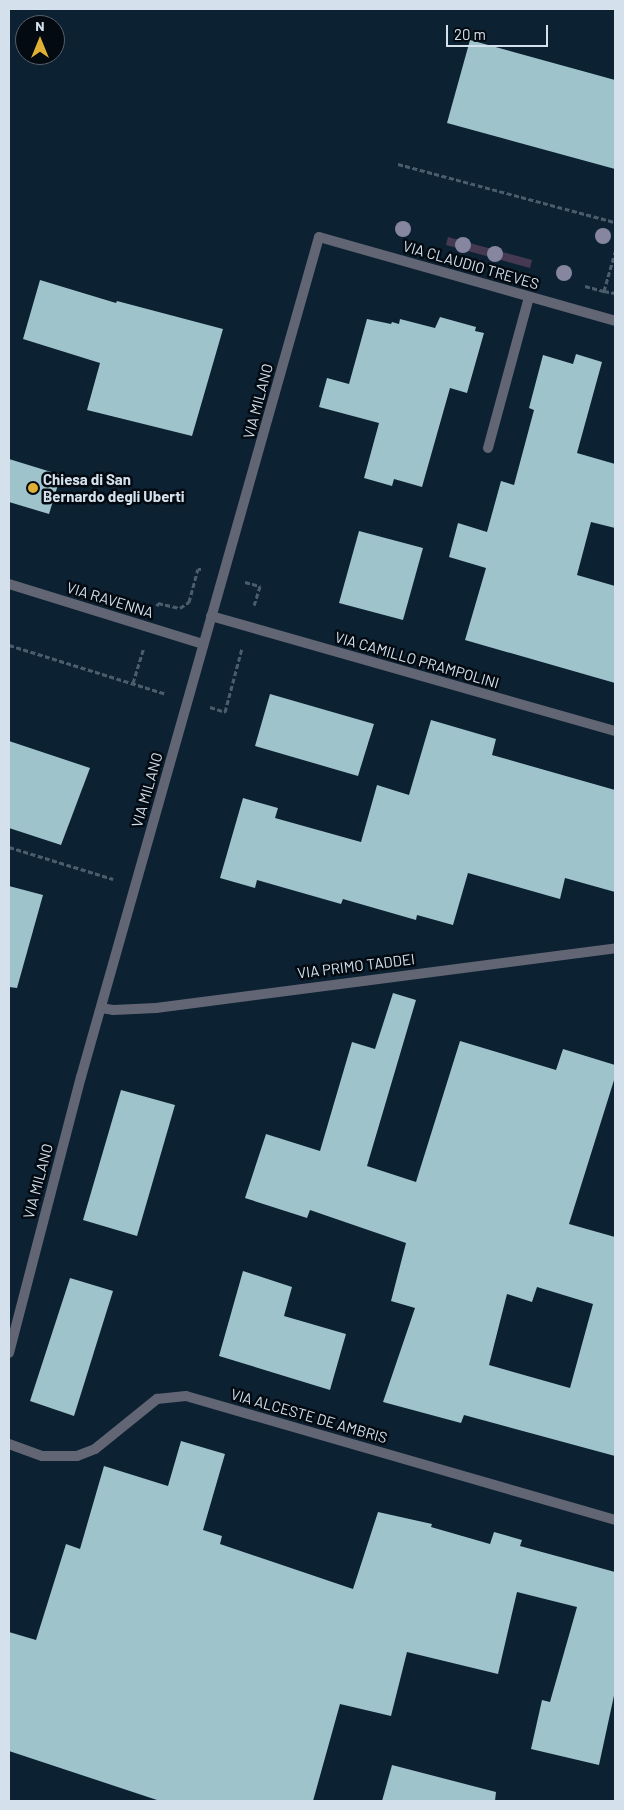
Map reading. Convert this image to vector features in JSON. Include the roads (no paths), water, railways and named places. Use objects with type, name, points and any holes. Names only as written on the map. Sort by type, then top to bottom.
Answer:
[{"type":"street","name":"VIA CLAUDIO TREVES","points":[[318,237],[615,321]]},
{"type":"street","name":"VIA MILANO","points":[[9,1353],[101,1008],[318,237]]},
{"type":"street","points":[[488,448],[529,296]]},
{"type":"street","name":"VIA RAVENNA","points":[[9,584],[203,644]]},
{"type":"street","name":"VIA CAMILLO PRAMPOLINI","points":[[211,616],[615,731]]},
{"type":"street","name":"VIA PRIMO TADDEI","points":[[101,1008],[113,1010],[156,1008],[615,948]]},
{"type":"street","name":"VIA ALCESTE DE AMBRIS","points":[[9,1444],[42,1456],[77,1456],[94,1449],[157,1399],[186,1396],[615,1520]]},
{"type":"place","name":"Chiesa di San Bernardo degli Uberti","points":[[33,488]]}]
